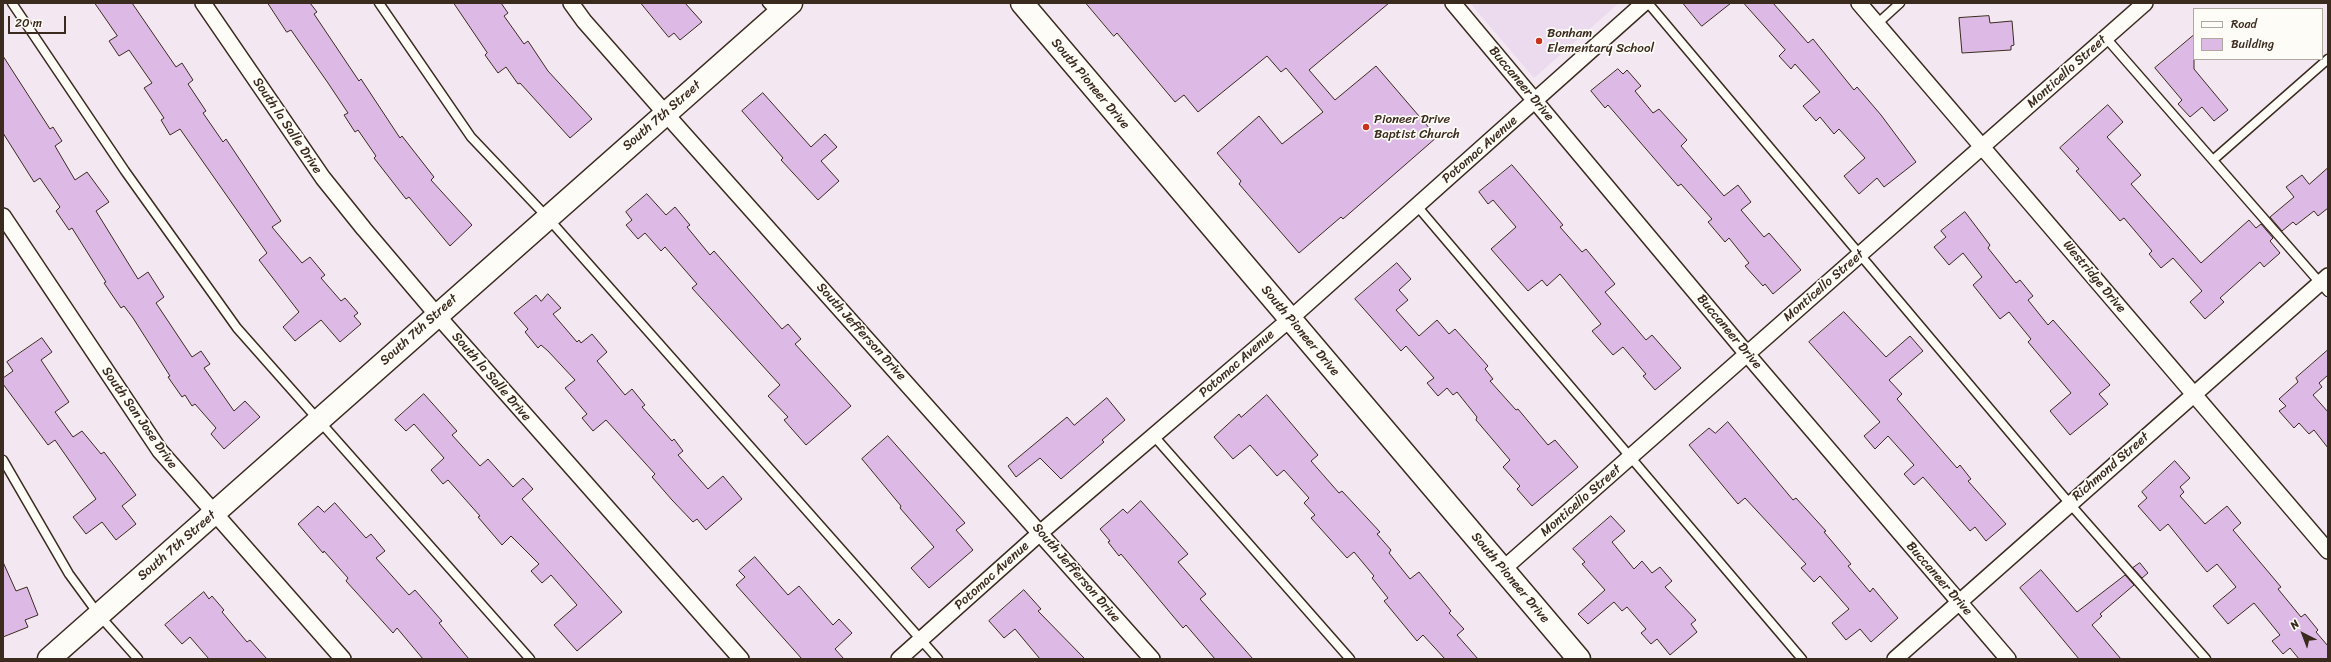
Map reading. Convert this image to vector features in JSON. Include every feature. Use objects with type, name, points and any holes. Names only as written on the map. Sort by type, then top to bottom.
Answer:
[{"type":"main road","name":"South Pioneer Drive","points":[[1022,3],[1579,659]]},
{"type":"main road","name":"South 7th Street","points":[[49,659],[665,113],[778,7]]},
{"type":"street","name":"South la Salle Drive","points":[[203,3],[323,178],[437,315],[741,659]]},
{"type":"street","name":"South Jefferson Drive","points":[[571,3],[584,21],[665,113],[1152,659]]},
{"type":"street","name":"Buccaneer Drive","points":[[1453,3],[1747,354],[2008,659]]},
{"type":"street","name":"Potomac Avenue","points":[[899,659],[1040,533],[1290,319],[1644,3]]},
{"type":"street","name":"Westridge Drive","points":[[1859,3],[2328,551]]},
{"type":"street","name":"Monticello Street","points":[[1502,570],[2145,3]]},
{"type":"street","name":"South San Jose Drive","points":[[3,216],[160,451],[342,659]]},
{"type":"street","name":"Richmond Street","points":[[1895,659],[2194,394],[2325,284]]},
{"type":"lane","points":[[12,3],[125,171],[237,328],[317,421],[530,659]]},
{"type":"lane","points":[[379,3],[471,137],[547,217],[938,659]]},
{"type":"lane","points":[[1648,3],[2070,504],[2206,659]]},
{"type":"lane","points":[[1877,24],[1900,3]]},
{"type":"lane","points":[[2106,38],[2212,160],[2325,284]]},
{"type":"lane","points":[[2212,160],[2328,59]]},
{"type":"lane","points":[[1417,206],[1802,659]]},
{"type":"lane","points":[[1153,436],[1350,659]]},
{"type":"lane","points":[[3,460],[69,574],[98,615],[138,659]]},
{"type":"shaded area","name":"Bonham Elementary School","points":[[1470,3],[1619,3],[1534,78]]},
{"type":"building","points":[[95,3],[132,3],[176,67],[182,63],[193,80],[188,84],[206,111],[203,113],[223,142],[226,139],[281,221],[272,227],[302,263],[310,257],[325,275],[321,278],[341,301],[345,298],[358,313],[354,316],[361,324],[340,342],[321,320],[295,341],[283,327],[299,312],[259,260],[267,253],[180,129],[170,135],[161,120],[164,118],[144,88],[152,83],[129,50],[119,56],[109,41],[117,36]]},
{"type":"building","points":[[268,3],[310,3],[317,12],[314,14],[359,81],[361,79],[400,138],[402,136],[434,177],[431,180],[472,225],[450,246],[409,197],[406,199],[374,158],[376,156],[358,130],[355,132],[344,115],[348,113],[328,83],[291,30],[287,32]]},
{"type":"building","points":[[454,3],[501,3],[508,13],[504,16],[524,44],[528,41],[548,71],[592,119],[570,138],[520,83],[518,84],[506,67],[498,73],[485,55],[487,53]]},
{"type":"building","points":[[641,3],[685,3],[702,22],[680,40],[674,33],[669,37]]},
{"type":"building","name":"Pioneer Drive Baptist Church","points":[[1086,3],[1389,3],[1309,70],[1335,100],[1376,66],[1437,137],[1343,219],[1341,217],[1299,253],[1239,184],[1241,181],[1217,153],[1259,116],[1282,144],[1323,112],[1286,68],[1281,72],[1267,56],[1198,112],[1184,95],[1175,102],[1117,33],[1114,36]]},
{"type":"building","points":[[1683,3],[1731,3],[1702,26]]},
{"type":"building","points":[[1744,3],[1773,3],[1808,43],[1813,39],[1854,90],[1857,87],[1881,115],[1916,162],[1884,187],[1877,178],[1859,194],[1844,176],[1865,158],[1839,129],[1834,134],[1820,117],[1816,121],[1803,106],[1820,92],[1795,64],[1791,69],[1779,56],[1785,50]]},
{"type":"building","points":[[1989,16],[1990,23],[2012,21],[2014,45],[2011,46],[2011,50],[1962,53],[1959,18]]},
{"type":"building","points":[[2193,36],[2194,69],[2228,110],[2214,121],[2202,107],[2190,117],[2178,104],[2182,100],[2155,68]]},
{"type":"building","points":[[3,56],[50,129],[53,127],[62,141],[55,146],[75,180],[87,172],[109,202],[96,211],[138,279],[148,272],[164,297],[156,303],[192,357],[201,351],[210,364],[204,368],[234,411],[245,401],[260,417],[224,449],[211,434],[216,428],[195,404],[192,406],[185,395],[182,397],[168,377],[170,376],[133,318],[124,306],[121,308],[104,283],[106,282],[72,228],[69,230],[56,211],[60,207],[40,178],[34,182],[3,133]]},
{"type":"building","points":[[1618,69],[1623,74],[1627,70],[1641,86],[1635,91],[1653,113],[1659,109],[1687,140],[1681,146],[1724,196],[1738,185],[1751,202],[1741,210],[1764,237],[1769,233],[1801,270],[1773,294],[1765,284],[1763,286],[1745,266],[1749,263],[1729,238],[1725,242],[1708,222],[1712,219],[1681,184],[1678,186],[1608,105],[1605,108],[1591,91]]},
{"type":"building","points":[[763,93],[811,147],[825,134],[837,147],[821,161],[839,181],[818,200],[781,160],[783,158],[742,111]]},
{"type":"building","points":[[2108,105],[2123,122],[2107,137],[2141,175],[2131,184],[2201,263],[2249,220],[2256,228],[2261,224],[2273,238],[2270,241],[2280,253],[2264,267],[2260,262],[2220,298],[2224,302],[2205,319],[2190,302],[2202,291],[2173,258],[2161,268],[2149,254],[2152,251],[2124,218],[2120,221],[2076,171],[2079,169],[2060,148]]},
{"type":"building","points":[[1512,165],[1563,225],[1560,227],[1582,252],[1586,249],[1615,284],[1605,292],[1646,340],[1652,335],[1681,368],[1655,390],[1643,376],[1646,374],[1623,347],[1613,355],[1592,331],[1601,324],[1560,274],[1547,286],[1542,280],[1528,291],[1491,249],[1516,227],[1493,200],[1488,204],[1479,192]]},
{"type":"building","points":[[2328,168],[2328,208],[2318,216],[2314,211],[2296,225],[2293,222],[2282,231],[2270,217],[2294,197],[2286,187],[2302,175],[2309,184]]},
{"type":"building","points":[[647,194],[666,215],[675,207],[690,225],[687,227],[710,255],[714,251],[782,329],[788,324],[801,339],[795,344],[851,406],[806,445],[784,420],[788,417],[768,396],[780,385],[692,288],[697,284],[665,247],[661,251],[645,233],[638,239],[626,225],[632,220],[626,212]]},
{"type":"building","points":[[1965,212],[1990,245],[1988,248],[2016,283],[2020,280],[2033,296],[2028,300],[2048,325],[2053,320],[2110,385],[2099,394],[2108,404],[2070,435],[2050,411],[2071,393],[2028,342],[2031,339],[2009,312],[2000,319],[1973,285],[1982,277],[1963,253],[1949,265],[1934,247],[1946,237],[1941,231]]},
{"type":"building","points":[[1397,263],[1411,279],[1399,290],[1408,300],[1396,310],[1419,336],[1437,320],[1449,334],[1455,329],[1488,366],[1485,369],[1493,379],[1490,381],[1516,410],[1518,409],[1548,445],[1555,440],[1578,467],[1532,506],[1517,489],[1520,486],[1503,467],[1510,460],[1476,420],[1477,417],[1457,392],[1453,395],[1447,388],[1438,396],[1427,383],[1434,378],[1406,346],[1401,351],[1355,299]]},
{"type":"building","points":[[548,294],[561,308],[553,314],[577,342],[579,340],[581,343],[592,334],[607,352],[597,361],[625,395],[632,389],[645,405],[642,407],[672,441],[674,439],[683,451],[678,455],[708,489],[723,476],[742,499],[706,530],[697,519],[693,522],[672,500],[652,477],[655,474],[606,420],[593,431],[582,418],[587,414],[565,388],[575,380],[548,351],[541,345],[538,348],[525,332],[528,329],[514,313],[536,295],[541,301]]},
{"type":"building","points":[[1844,312],[1886,357],[1910,336],[1923,351],[1889,380],[1902,394],[1897,399],[1957,468],[1960,465],[1971,479],[1968,481],[2006,524],[1986,541],[1975,527],[1970,531],[1923,477],[1914,485],[1904,474],[1914,465],[1888,436],[1875,449],[1864,436],[1880,422],[1809,342]]},
{"type":"building","points":[[42,338],[52,352],[41,360],[69,402],[55,412],[73,437],[82,431],[101,454],[104,452],[136,495],[122,506],[136,524],[116,540],[102,522],[86,534],[73,517],[96,499],[55,440],[48,445],[3,384],[3,378],[13,371],[7,362]]},
{"type":"building","points":[[2328,350],[2328,375],[2319,383],[2322,387],[2313,395],[2328,412],[2328,448],[2314,430],[2309,434],[2299,423],[2294,428],[2279,411],[2286,406],[2279,399],[2298,382],[2296,378]]},
{"type":"building","points":[[424,394],[457,431],[452,435],[480,466],[488,459],[513,487],[523,478],[533,489],[522,499],[622,612],[577,651],[554,625],[577,605],[551,575],[542,583],[531,571],[539,564],[511,536],[502,545],[478,517],[480,516],[448,480],[443,484],[431,470],[444,458],[414,424],[406,431],[395,420]]},
{"type":"building","points":[[1267,395],[1318,455],[1311,461],[1339,493],[1342,491],[1380,532],[1377,534],[1391,550],[1389,553],[1410,579],[1419,572],[1451,611],[1449,613],[1464,629],[1457,635],[1478,659],[1445,659],[1423,635],[1417,641],[1384,601],[1388,598],[1372,578],[1374,576],[1354,552],[1347,558],[1311,518],[1315,515],[1304,503],[1309,498],[1284,470],[1277,476],[1250,445],[1233,459],[1214,437],[1239,414],[1241,417]]},
{"type":"building","points":[[1107,398],[1125,420],[1102,440],[1104,442],[1061,479],[1040,458],[1016,477],[1008,466],[1067,417],[1074,425]]},
{"type":"building","points":[[1728,422],[1793,500],[1796,498],[1826,531],[1824,532],[1851,564],[1848,566],[1870,592],[1873,588],[1898,618],[1871,642],[1860,629],[1846,640],[1832,623],[1849,609],[1820,576],[1814,582],[1801,568],[1806,564],[1745,498],[1738,504],[1689,445],[1709,428],[1715,433]]},
{"type":"building","points":[[888,436],[965,523],[956,530],[973,550],[929,588],[911,568],[934,547],[900,508],[901,506],[862,459]]},
{"type":"building","points":[[2175,461],[2190,478],[2180,487],[2184,492],[2180,496],[2205,524],[2227,506],[2241,523],[2233,530],[2281,587],[2278,589],[2301,617],[2305,614],[2318,630],[2316,632],[2328,646],[2328,659],[2299,659],[2290,648],[2283,654],[2272,641],[2280,635],[2254,603],[2228,624],[2213,606],[2236,587],[2217,564],[2207,572],[2168,524],[2160,531],[2138,506],[2147,498],[2142,492]]},
{"type":"building","points":[[1141,501],[1188,554],[1178,562],[1206,594],[1200,599],[1253,659],[1215,659],[1186,625],[1183,628],[1121,554],[1119,556],[1108,542],[1110,541],[1100,529],[1123,509],[1127,513]]},
{"type":"building","points":[[335,503],[366,538],[371,534],[385,551],[376,558],[409,595],[415,590],[442,621],[439,623],[469,659],[423,659],[397,628],[393,633],[346,581],[348,578],[324,551],[323,553],[298,524],[318,506],[324,512]]},
{"type":"building","points":[[1611,516],[1625,531],[1612,542],[1634,569],[1642,561],[1652,573],[1660,567],[1672,581],[1665,587],[1696,620],[1691,624],[1697,632],[1670,655],[1657,639],[1651,644],[1641,633],[1646,629],[1627,607],[1622,611],[1614,602],[1588,624],[1578,614],[1605,590],[1582,564],[1585,562],[1573,549]]},
{"type":"building","points":[[755,557],[788,595],[799,586],[833,625],[839,619],[852,633],[835,649],[844,659],[802,659],[736,585],[745,577],[739,571]]},
{"type":"building","points":[[3,562],[16,591],[27,587],[38,615],[25,620],[28,627],[3,637]]},
{"type":"building","points":[[2140,563],[2148,573],[2142,578],[2133,568]]},
{"type":"building","points":[[2041,570],[2077,612],[2125,575],[2134,585],[2100,614],[2102,616],[2092,625],[2121,659],[2079,659],[2020,588]]},
{"type":"building","points":[[1024,590],[1041,609],[1038,611],[1085,659],[1040,659],[1015,629],[1004,638],[989,621]]},
{"type":"building","points":[[204,592],[209,599],[212,596],[224,610],[222,612],[247,642],[250,640],[267,659],[209,659],[190,637],[182,644],[165,625]]},
{"type":"place","name":"Bonham Elementary School","points":[[1539,41]]},
{"type":"place","name":"Pioneer Drive Baptist Church","points":[[1366,127]]}]
